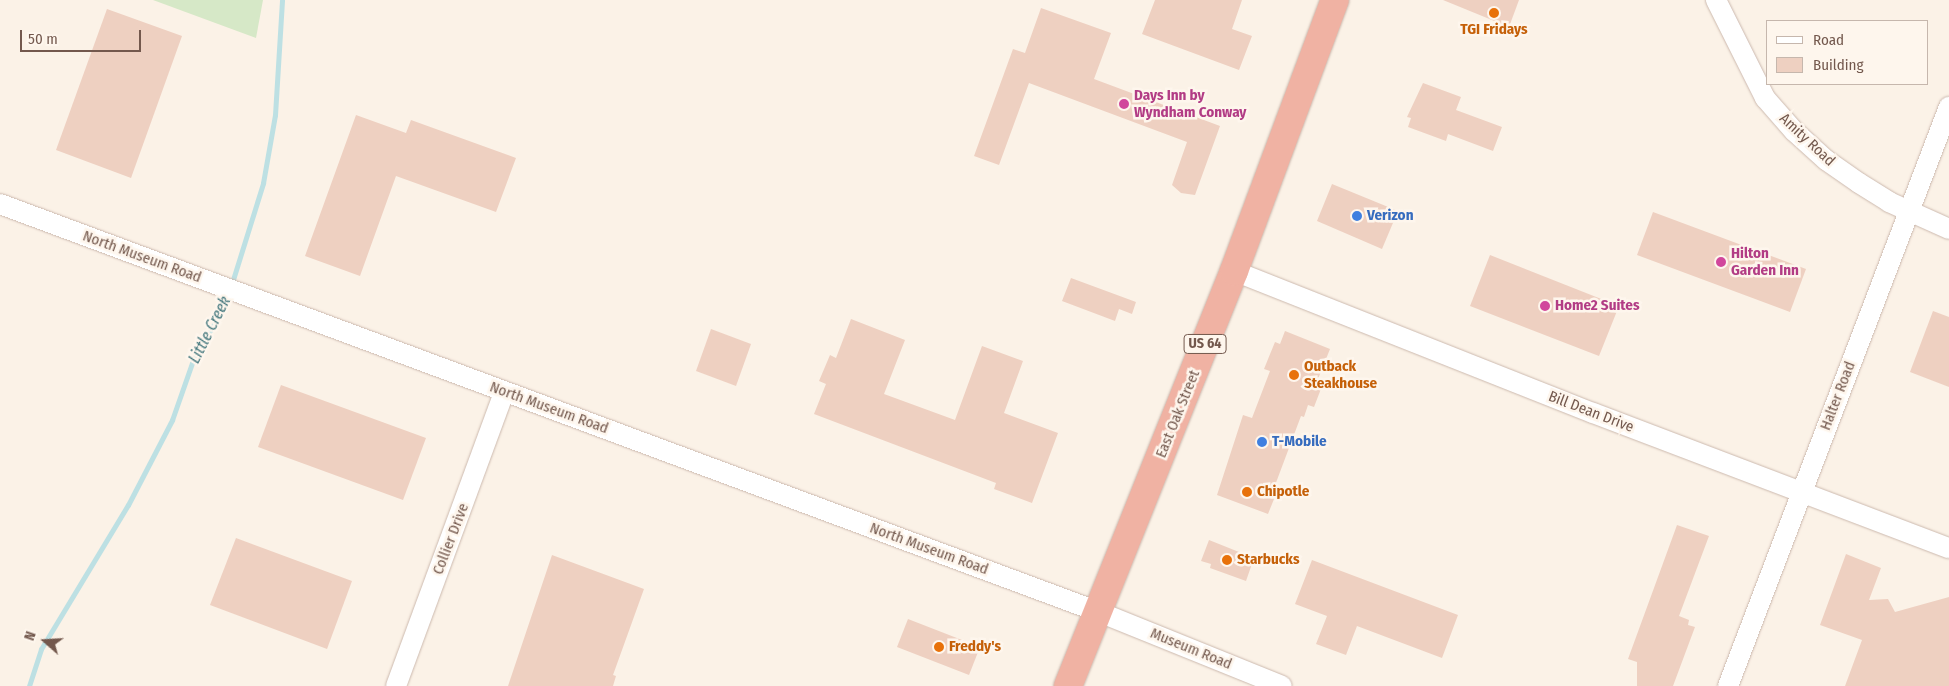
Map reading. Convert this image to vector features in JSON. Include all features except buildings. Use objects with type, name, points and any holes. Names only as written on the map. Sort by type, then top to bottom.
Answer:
[{"type":"highway","name":"East Oak Street","points":[[1068,686],[1234,271],[1335,0]]},
{"type":"street","name":"Amity Road","points":[[1716,0],[1765,98],[1794,131],[1839,169],[1907,210],[1949,229]]},
{"type":"street","name":"Halter Road","points":[[1728,686],[1907,210],[1949,107]]},
{"type":"street","name":"North Museum Road","points":[[0,204],[1099,612]]},
{"type":"street","name":"Bill Dean Drive","points":[[1234,271],[1949,548]]},
{"type":"street","name":"Collier Drive","points":[[396,686],[504,392]]},
{"type":"street","name":"Museum Road","points":[[1099,612],[1282,686]]},
{"type":"green space","points":[[153,0],[263,0],[256,38]]},
{"type":"waterway","name":"Little Creek","points":[[231,286],[263,183],[275,115],[282,0]]},
{"type":"waterway","name":"Little Creek","points":[[29,686],[41,649],[128,505],[172,420],[193,360],[224,307],[229,294]]},
{"type":"place","name":"TGI Fridays","points":[[1494,13]]},
{"type":"place","name":"Days Inn by Wyndham Conway","points":[[1124,104]]},
{"type":"place","name":"Verizon","points":[[1357,216]]},
{"type":"place","name":"Hilton Garden Inn","points":[[1721,262]]},
{"type":"place","name":"Home2 Suites","points":[[1545,306]]},
{"type":"place","name":"Outback Steakhouse","points":[[1294,375]]},
{"type":"place","name":"T-Mobile","points":[[1262,442]]},
{"type":"place","name":"Chipotle","points":[[1247,492]]},
{"type":"place","name":"Starbucks","points":[[1227,560]]},
{"type":"place","name":"Freddy's","points":[[939,647]]}]
